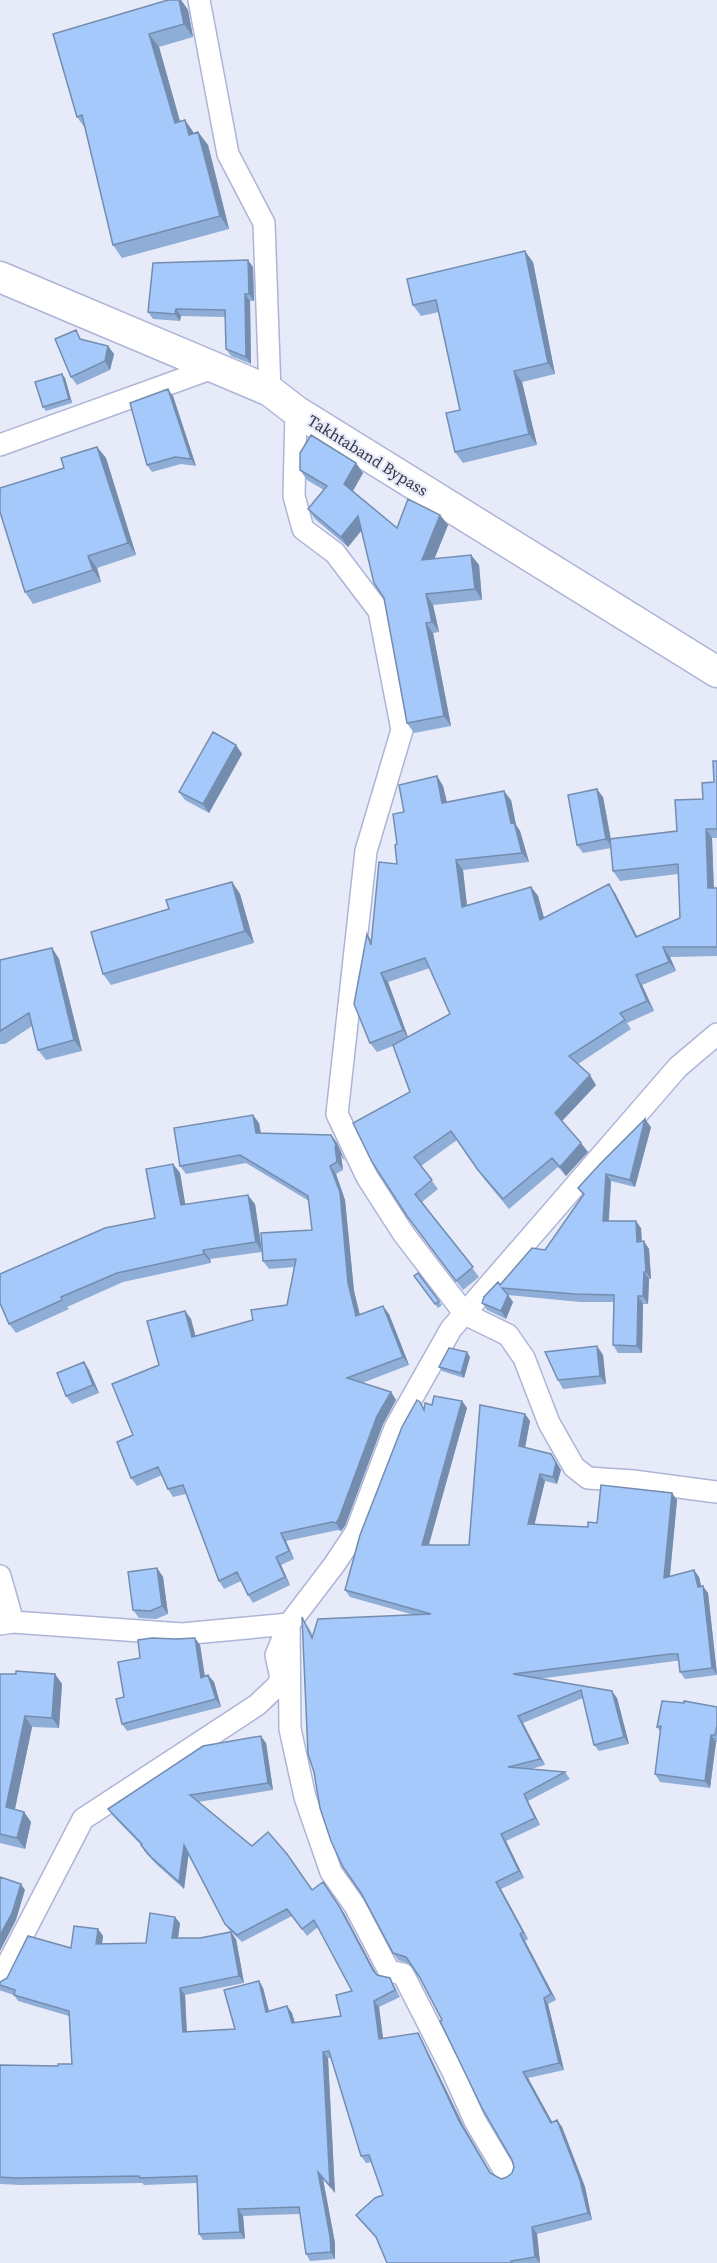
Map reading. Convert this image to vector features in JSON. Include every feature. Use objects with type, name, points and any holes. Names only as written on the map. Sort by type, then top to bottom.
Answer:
[{"type":"main road","name":"Takhtaband Bypass","points":[[0,277],[270,391],[296,411],[717,672]]},
{"type":"street","points":[[199,0],[228,154],[264,223],[270,391]]},
{"type":"street","points":[[0,446],[213,368]]},
{"type":"street","points":[[296,411],[294,496],[303,529],[335,553],[379,611],[402,730],[366,851],[337,1114],[373,1187],[403,1233],[465,1314],[508,1335],[524,1358],[549,1423],[574,1467],[588,1478],[633,1481],[717,1492]]},
{"type":"street","points":[[0,1979],[83,1819],[256,1705],[277,1686],[281,1677],[276,1655],[289,1624],[356,1532],[395,1428],[451,1329],[678,1067],[717,1034]]},
{"type":"street","points":[[0,1576],[7,1623],[182,1634],[289,1624]]},
{"type":"street","points":[[289,1624],[290,1729],[305,1797],[331,1872],[355,1906],[389,1971],[403,1974],[475,2121],[506,2173]]},
{"type":"building","points":[[168,0],[179,0],[184,24],[149,34],[175,123],[185,120],[189,135],[198,132],[220,216],[113,245],[82,115],[77,117],[53,34]]},
{"type":"building","points":[[525,251],[548,363],[514,371],[529,434],[455,452],[446,413],[460,410],[436,300],[413,305],[407,279]]},
{"type":"building","points":[[248,260],[249,294],[245,294],[246,357],[226,349],[225,310],[176,309],[175,314],[148,312],[153,263]]},
{"type":"building","points":[[76,330],[80,339],[108,346],[105,361],[71,377],[55,339]]},
{"type":"building","points":[[62,374],[69,399],[43,407],[35,382]]},
{"type":"building","points":[[168,389],[191,459],[175,457],[147,465],[130,403]]},
{"type":"building","points":[[311,435],[356,463],[344,484],[397,528],[408,499],[440,515],[422,560],[471,555],[475,589],[426,594],[432,622],[426,623],[444,716],[407,723],[384,598],[374,583],[358,516],[341,537],[308,509],[327,486],[300,470],[300,453]]},
{"type":"building","points":[[97,447],[128,543],[88,556],[93,570],[25,592],[0,512],[0,488],[64,468],[61,458]]},
{"type":"building","points":[[213,732],[236,745],[203,804],[179,792]]},
{"type":"building","points":[[713,761],[717,761],[717,829],[706,829],[708,888],[717,888],[717,947],[663,947],[669,962],[636,975],[647,1001],[620,1013],[625,1020],[569,1056],[590,1075],[555,1113],[581,1143],[560,1167],[552,1158],[503,1199],[478,1170],[451,1131],[414,1157],[432,1180],[415,1194],[473,1267],[456,1281],[407,1216],[372,1162],[353,1123],[410,1092],[393,1045],[450,1014],[425,958],[381,973],[403,1030],[370,1043],[354,1004],[367,934],[371,945],[379,862],[397,864],[393,814],[404,812],[399,785],[437,776],[442,803],[504,791],[511,823],[514,822],[522,853],[456,860],[462,907],[531,887],[540,920],[609,884],[636,937],[680,918],[678,864],[613,871],[610,839],[677,831],[675,800],[703,799],[702,783],[714,782]]},
{"type":"building","points":[[597,789],[606,839],[577,845],[568,795]]},
{"type":"building","points":[[232,882],[245,931],[103,974],[91,932],[169,909],[166,900]]},
{"type":"building","points":[[52,948],[74,1040],[38,1050],[29,1013],[0,1031],[0,960]]},
{"type":"building","points":[[253,1115],[256,1133],[331,1135],[340,1153],[335,1146],[337,1162],[330,1166],[340,1192],[348,1283],[356,1316],[383,1306],[403,1357],[347,1378],[391,1392],[377,1416],[339,1518],[336,1523],[281,1533],[289,1551],[276,1557],[285,1577],[248,1595],[237,1572],[219,1581],[183,1485],[168,1489],[158,1467],[131,1478],[117,1442],[133,1435],[112,1384],[159,1365],[147,1321],[185,1311],[192,1337],[253,1320],[251,1310],[287,1305],[296,1259],[263,1261],[261,1233],[312,1230],[308,1196],[240,1155],[180,1166],[174,1128]]},
{"type":"building","points":[[645,1119],[630,1180],[606,1174],[603,1221],[636,1221],[637,1242],[644,1241],[646,1272],[644,1272],[643,1296],[638,1296],[637,1346],[613,1345],[614,1295],[502,1288],[508,1295],[501,1311],[482,1303],[484,1297],[498,1282],[500,1285],[532,1248],[545,1250],[584,1194],[578,1188]]},
{"type":"building","points":[[173,1164],[181,1205],[248,1195],[256,1242],[203,1250],[204,1254],[117,1273],[61,1297],[62,1300],[9,1324],[0,1303],[0,1274],[105,1228],[155,1218],[146,1169]]},
{"type":"building","points":[[418,1273],[439,1301],[435,1304],[414,1276]]},
{"type":"building","points":[[597,1346],[600,1376],[558,1380],[545,1352]]},
{"type":"building","points":[[449,1348],[467,1352],[461,1373],[439,1367]]},
{"type":"building","points":[[84,1362],[93,1385],[66,1396],[57,1373]]},
{"type":"building","points":[[434,1396],[462,1401],[422,1545],[469,1545],[480,1405],[525,1414],[519,1446],[551,1454],[556,1463],[553,1477],[540,1474],[528,1524],[588,1527],[588,1522],[597,1523],[601,1485],[672,1493],[664,1578],[694,1570],[698,1587],[703,1586],[712,1668],[680,1672],[678,1654],[670,1654],[513,1674],[612,1691],[624,1737],[594,1745],[581,1690],[518,1716],[540,1759],[508,1767],[565,1772],[524,1794],[535,1818],[501,1834],[519,1871],[496,1882],[523,1932],[520,1934],[551,1994],[544,1998],[559,2063],[523,2072],[551,2123],[557,2120],[580,2180],[588,2213],[532,2227],[535,2257],[511,2261],[512,2263],[387,2263],[376,2237],[356,2215],[375,2198],[383,2195],[369,2155],[361,2156],[329,2051],[323,2052],[330,2186],[318,2172],[331,2252],[306,2254],[299,2207],[238,2209],[240,2232],[199,2234],[197,2176],[0,2177],[0,2065],[58,2066],[58,2064],[72,2064],[69,2011],[14,1995],[15,1990],[0,1985],[0,1982],[7,1978],[28,1936],[71,1948],[74,1926],[98,1929],[96,1944],[146,1943],[150,1913],[175,1917],[172,1938],[200,1938],[231,1932],[239,1976],[180,1988],[183,2032],[235,2029],[224,1990],[259,1981],[266,2012],[287,2006],[292,2023],[341,2016],[336,1995],[352,1991],[314,1920],[302,1929],[287,1909],[237,1935],[225,1924],[184,1845],[179,1882],[151,1857],[142,1844],[108,1809],[203,1746],[261,1736],[268,1783],[190,1795],[252,1846],[268,1832],[287,1854],[312,1890],[323,1882],[339,1906],[373,1970],[377,1975],[390,1978],[395,1990],[374,2001],[379,2039],[418,2033],[459,2121],[490,2173],[501,2179],[512,2173],[514,2167],[512,2160],[482,2108],[420,1978],[406,1957],[393,1953],[361,1893],[343,1867],[320,1808],[314,1772],[308,1754],[302,1617],[312,1638],[318,1619],[431,1614],[345,1590],[360,1535],[402,1427],[417,1400],[424,1410],[425,1403],[432,1405]]},
{"type":"building","points":[[157,1568],[162,1606],[150,1611],[133,1610],[128,1572]]},
{"type":"building","points":[[195,1638],[201,1678],[208,1675],[216,1699],[122,1724],[116,1699],[124,1697],[118,1662],[140,1658],[138,1640]]},
{"type":"building","points":[[16,1671],[55,1674],[52,1718],[25,1716],[6,1807],[24,1812],[17,1838],[0,1834],[0,1674],[16,1674]]},
{"type":"building","points":[[662,1701],[684,1703],[684,1701],[717,1707],[717,1726],[715,1735],[711,1735],[705,1781],[655,1774],[661,1726],[657,1727]]},
{"type":"building","points":[[0,1877],[21,1884],[12,1913],[0,1935]]}]
